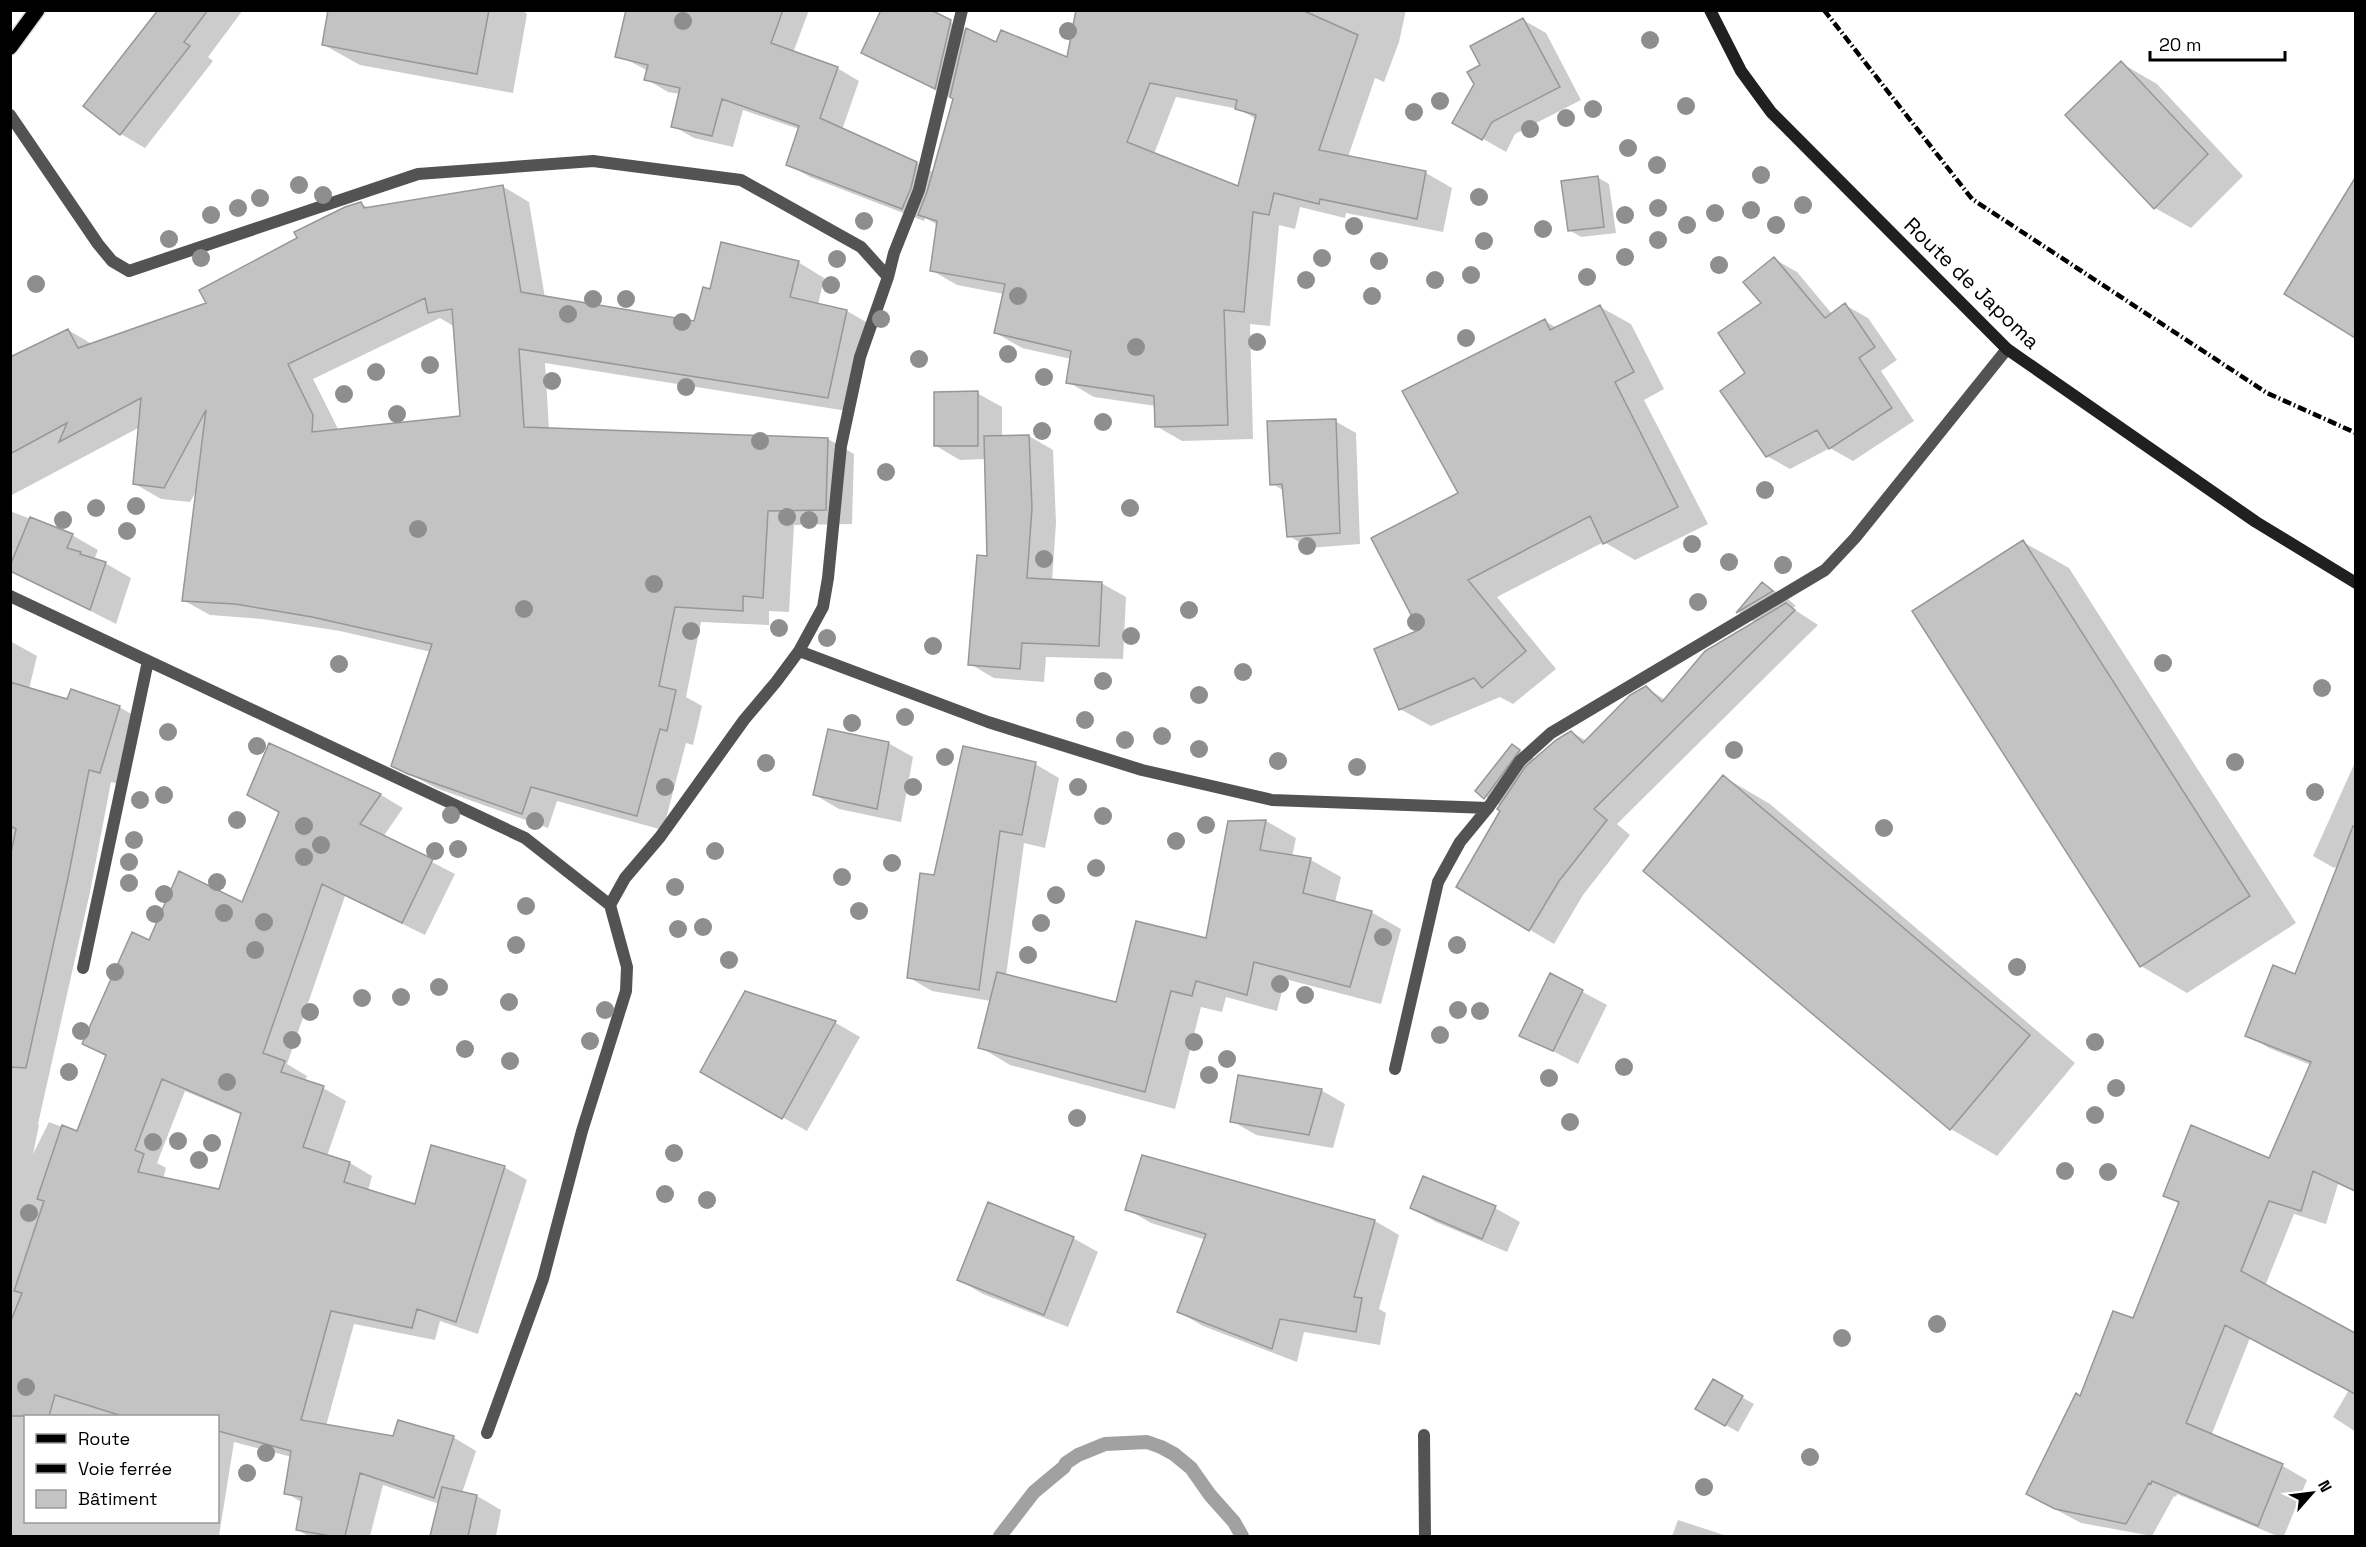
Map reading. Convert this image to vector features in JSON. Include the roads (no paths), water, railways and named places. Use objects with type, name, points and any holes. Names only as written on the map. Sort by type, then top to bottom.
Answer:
[{"type":"main road","points":[[10,47],[37,10]]},
{"type":"street","points":[[610,905],[625,878],[660,837],[744,720],[799,651],[823,607],[841,446],[860,357],[894,253],[919,190],[962,10]]},
{"type":"street","name":"Route de Japoma","points":[[1710,10],[1742,71],[1771,112],[2007,350],[2256,522],[2355,583]]},
{"type":"street","points":[[10,115],[98,244],[112,261],[129,271],[418,174],[593,161],[741,180],[861,247],[888,277]]},
{"type":"street","points":[[1395,1069],[1438,882],[1460,842],[1488,808],[1520,761],[1551,733],[1826,570],[1855,538],[2007,350]]},
{"type":"street","points":[[10,596],[525,838],[610,905],[627,966],[626,991],[582,1131],[543,1279],[488,1433]]},
{"type":"street","points":[[799,651],[987,722],[1142,770],[1272,800],[1488,808]]},
{"type":"street","points":[[83,968],[148,661]]},
{"type":"street","points":[[1424,1435],[1425,1536]]},
{"type":"waterway","points":[[1000,1536],[1034,1492],[1078,1455],[1105,1444],[1147,1442],[1174,1454],[1191,1468],[1210,1495],[1234,1522],[1242,1536]]},
{"type":"railway","points":[[1824,10],[1972,199],[2267,393],[2356,433]]}]
